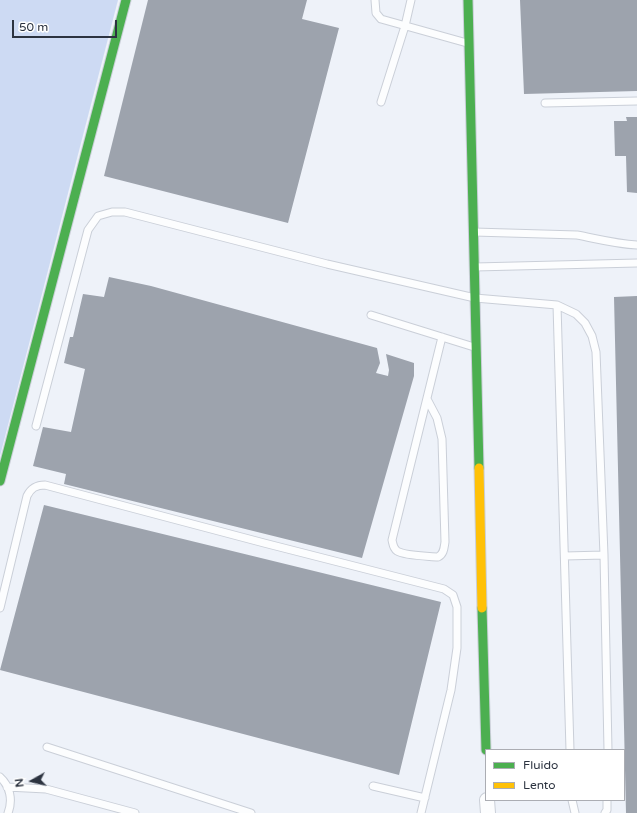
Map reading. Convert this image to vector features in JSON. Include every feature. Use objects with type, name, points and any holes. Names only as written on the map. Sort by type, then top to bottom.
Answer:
[{"type":"street","points":[[0,481],[126,0]]},
{"type":"street","points":[[468,0],[472,232],[475,298],[486,749]]},
{"type":"street","points":[[487,801],[488,813]]},
{"type":"lane","points":[[375,0],[376,13],[381,19],[469,43]]},
{"type":"lane","points":[[381,102],[405,26],[411,0]]},
{"type":"lane","points":[[545,103],[637,100]]},
{"type":"lane","points":[[36,426],[88,230],[98,216],[112,212],[125,212],[327,264],[475,298],[557,306],[576,314],[585,323],[592,336],[596,352],[604,555],[608,749]]},
{"type":"lane","points":[[472,232],[577,235],[611,243],[637,245]]},
{"type":"lane","points":[[474,267],[637,263]]},
{"type":"lane","points":[[557,306],[570,749]]},
{"type":"lane","points":[[371,315],[476,348]]},
{"type":"lane","points":[[427,399],[437,418],[442,439],[445,542],[444,551],[442,555],[438,557],[402,553],[393,546],[392,540],[442,337]]},
{"type":"lane","points":[[0,608],[27,496],[30,491],[39,486],[45,485],[264,544],[444,589],[453,595],[458,607],[457,648],[451,690],[421,813]]},
{"type":"lane","points":[[565,556],[604,555]]},
{"type":"lane","points":[[47,747],[251,813]]},
{"type":"lane","points":[[0,777],[10,794],[11,802],[8,813]]},
{"type":"lane","points":[[373,786],[425,798]]},
{"type":"lane","points":[[7,787],[46,789],[135,813]]},
{"type":"lane","points":[[572,801],[575,813]]},
{"type":"lane","points":[[605,813],[607,810],[607,801]]},
{"type":"shaded area","points":[[0,0],[118,0],[0,456]]},
{"type":"building","points":[[148,0],[307,0],[302,19],[339,28],[288,223],[104,176]]},
{"type":"building","points":[[520,0],[637,0],[637,91],[524,94]]},
{"type":"building","points":[[626,117],[637,117],[637,193],[627,192],[626,156],[615,156],[614,121],[627,121]]},
{"type":"building","points":[[109,277],[151,286],[377,348],[380,363],[376,373],[388,376],[389,370],[386,354],[414,363],[414,376],[362,558],[64,484],[66,474],[33,466],[43,427],[71,432],[85,369],[64,363],[70,337],[73,337],[83,294],[104,297]]},
{"type":"building","points":[[637,296],[637,813],[626,813],[614,297]]},
{"type":"building","points":[[44,505],[441,602],[399,775],[0,670]]},
{"type":"traffic: fast","points":[[0,481],[126,0]]},
{"type":"traffic: fast","points":[[468,0],[479,468]]},
{"type":"traffic: fast","points":[[482,608],[486,749]]},
{"type":"traffic: slow","points":[[479,468],[482,608]]}]
